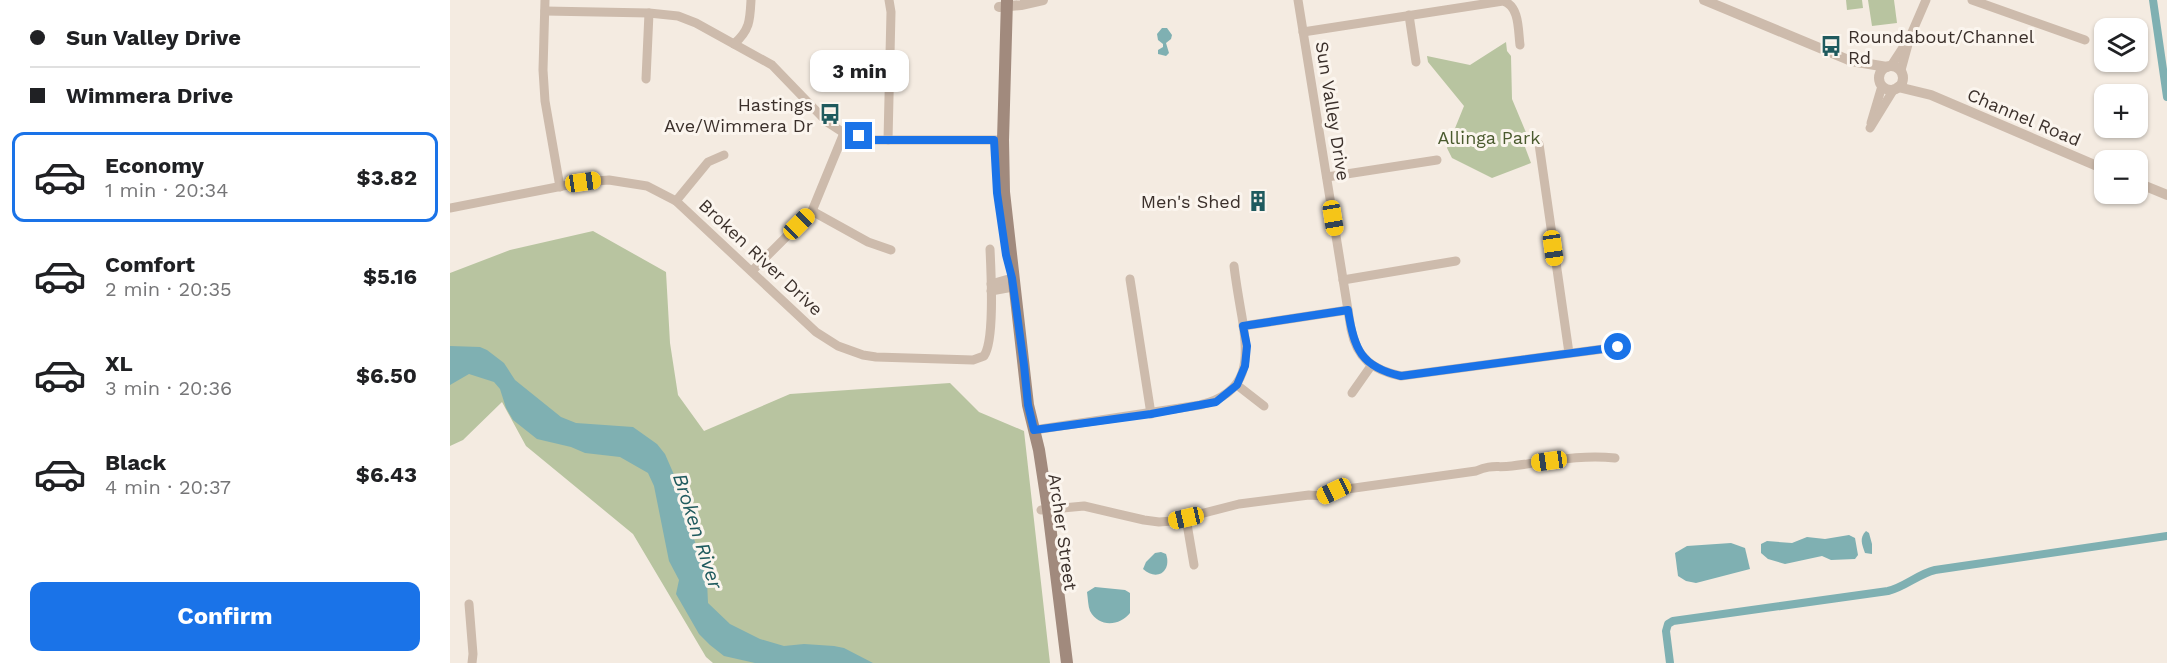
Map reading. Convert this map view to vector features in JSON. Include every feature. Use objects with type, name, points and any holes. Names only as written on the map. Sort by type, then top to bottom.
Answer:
[{"type":"main road","name":"Archer Street","points":[[1003,4],[998,140],[1001,198],[1024,365],[1033,404],[1034,432],[1039,450],[1067,663]]},
{"type":"street","points":[[545,0],[543,70],[545,101],[560,187]]},
{"type":"street","points":[[734,44],[745,34],[750,19],[751,0]]},
{"type":"street","points":[[888,140],[890,0]]},
{"type":"street","points":[[1003,4],[1043,0]]},
{"type":"street","name":"Sun Valley Drive","points":[[1298,0],[1353,337],[1371,366]]},
{"type":"street","name":"Channel Road","points":[[1704,0],[1851,61],[1895,69],[1931,95]]},
{"type":"street","points":[[1895,69],[1902,84],[1896,88],[1870,128],[1882,85],[1880,76],[1895,69],[1926,0]]},
{"type":"street","points":[[1972,0],[2085,40]]},
{"type":"street","points":[[1303,32],[1499,1],[1507,2],[1515,12],[1520,45]]},
{"type":"street","points":[[545,11],[649,13],[678,16],[696,23],[772,65],[827,122],[844,133],[873,140],[998,140]]},
{"type":"street","points":[[646,79],[649,13]]},
{"type":"street","points":[[1409,15],[1416,62]]},
{"type":"street","name":"Channel Road","points":[[1851,61],[1889,90],[1896,88],[1931,95],[2094,165]]},
{"type":"street","points":[[752,271],[812,211],[844,133]]},
{"type":"street","points":[[1539,144],[1569,353]]},
{"type":"street","points":[[676,201],[708,162],[724,155]]},
{"type":"street","points":[[1327,177],[1437,160]]},
{"type":"street","name":"Broken River Drive","points":[[450,207],[596,181],[622,180],[647,186],[676,201],[826,339],[857,353],[888,358],[973,360],[982,358],[988,348],[991,287]]},
{"type":"street","points":[[2148,187],[2167,195]]},
{"type":"street","points":[[812,211],[868,242],[891,250]]},
{"type":"street","points":[[990,249],[991,287],[1012,282]]},
{"type":"street","points":[[1343,280],[1456,261]]},
{"type":"street","points":[[1034,432],[1216,402],[1237,385],[1245,366],[1247,346],[1234,266]]},
{"type":"street","points":[[1130,279],[1151,414]]},
{"type":"street","points":[[1243,326],[1348,310]]},
{"type":"street","points":[[1352,393],[1371,366],[1401,376],[1618,347]]},
{"type":"street","points":[[1237,385],[1263,406]]},
{"type":"street","points":[[1045,509],[1084,506],[1159,522],[1186,518],[1239,504],[1309,495],[1322,489],[1334,491],[1476,471],[1489,466],[1505,467],[1592,455],[1615,458]]},
{"type":"street","points":[[1186,518],[1194,565]]},
{"type":"street","points":[[469,604],[472,663]]},
{"type":"green space","points":[[1846,0],[1862,0],[1863,8],[1847,10]]},
{"type":"green space","points":[[1868,0],[1894,0],[1897,23],[1872,26]]},
{"type":"green space","name":"Allinga Park","points":[[1506,42],[1507,51],[1511,56],[1512,99],[1527,135],[1525,147],[1531,163],[1492,178],[1452,158],[1447,148],[1464,106],[1428,62],[1427,56],[1470,65]]},
{"type":"green space","points":[[593,231],[666,272],[670,343],[678,395],[704,431],[790,394],[950,383],[979,412],[1024,431],[1050,663],[713,663],[706,657],[633,534],[526,446],[502,402],[463,440],[450,446],[450,273],[510,250]]},
{"type":"water","points":[[1162,28],[1167,28],[1172,35],[1166,43],[1169,53],[1166,56],[1158,54],[1163,44],[1158,40],[1157,34]]},
{"type":"water","points":[[450,346],[480,347],[487,350],[504,363],[515,380],[561,417],[576,423],[633,427],[657,444],[665,454],[675,477],[707,581],[708,603],[730,624],[760,639],[784,646],[804,644],[834,646],[844,648],[873,663],[755,663],[724,656],[699,634],[676,594],[679,580],[669,561],[654,486],[648,473],[620,457],[585,453],[571,447],[537,439],[513,420],[506,408],[500,389],[494,382],[469,374],[450,385]]},
{"type":"water","points":[[1866,531],[1869,533],[1872,544],[1872,554],[1865,553],[1862,544],[1862,536]]},
{"type":"water","points":[[1849,535],[1855,538],[1858,555],[1855,559],[1831,560],[1822,556],[1785,564],[1768,559],[1761,553],[1761,544],[1767,541],[1792,543],[1807,537],[1825,539]]},
{"type":"water","points":[[1731,543],[1745,548],[1750,569],[1696,583],[1678,576],[1675,553],[1687,546]]},
{"type":"water","points":[[1155,553],[1166,554],[1167,560],[1162,573],[1153,575],[1143,569]]},
{"type":"water","points":[[1095,587],[1125,590],[1130,593],[1130,613],[1115,623],[1104,623],[1099,620],[1090,611],[1088,605],[1087,592]]},
{"type":"waterway","points":[[2153,0],[2167,97]]},
{"type":"waterway","points":[[1670,663],[1666,631],[1668,624],[1673,621],[1888,591],[1935,570],[2167,536]]},
{"type":"place","name":"Roundabout/Channel Rd","points":[[1831,46]]},
{"type":"place","name":"Hastings Ave/Wimmera Dr","points":[[830,114]]},
{"type":"place","name":"Men's Shed","points":[[1258,201]]},
{"type":"route","points":[[859,136],[873,140],[994,140],[995,181],[1006,255],[1012,278],[1028,405],[1034,430],[1151,414],[1216,402],[1237,385],[1245,366],[1247,346],[1243,326],[1348,310],[1353,337],[1371,366],[1401,376],[1618,347]]},
{"type":"water label","name":"Broken River","points":[[698,531]]}]
